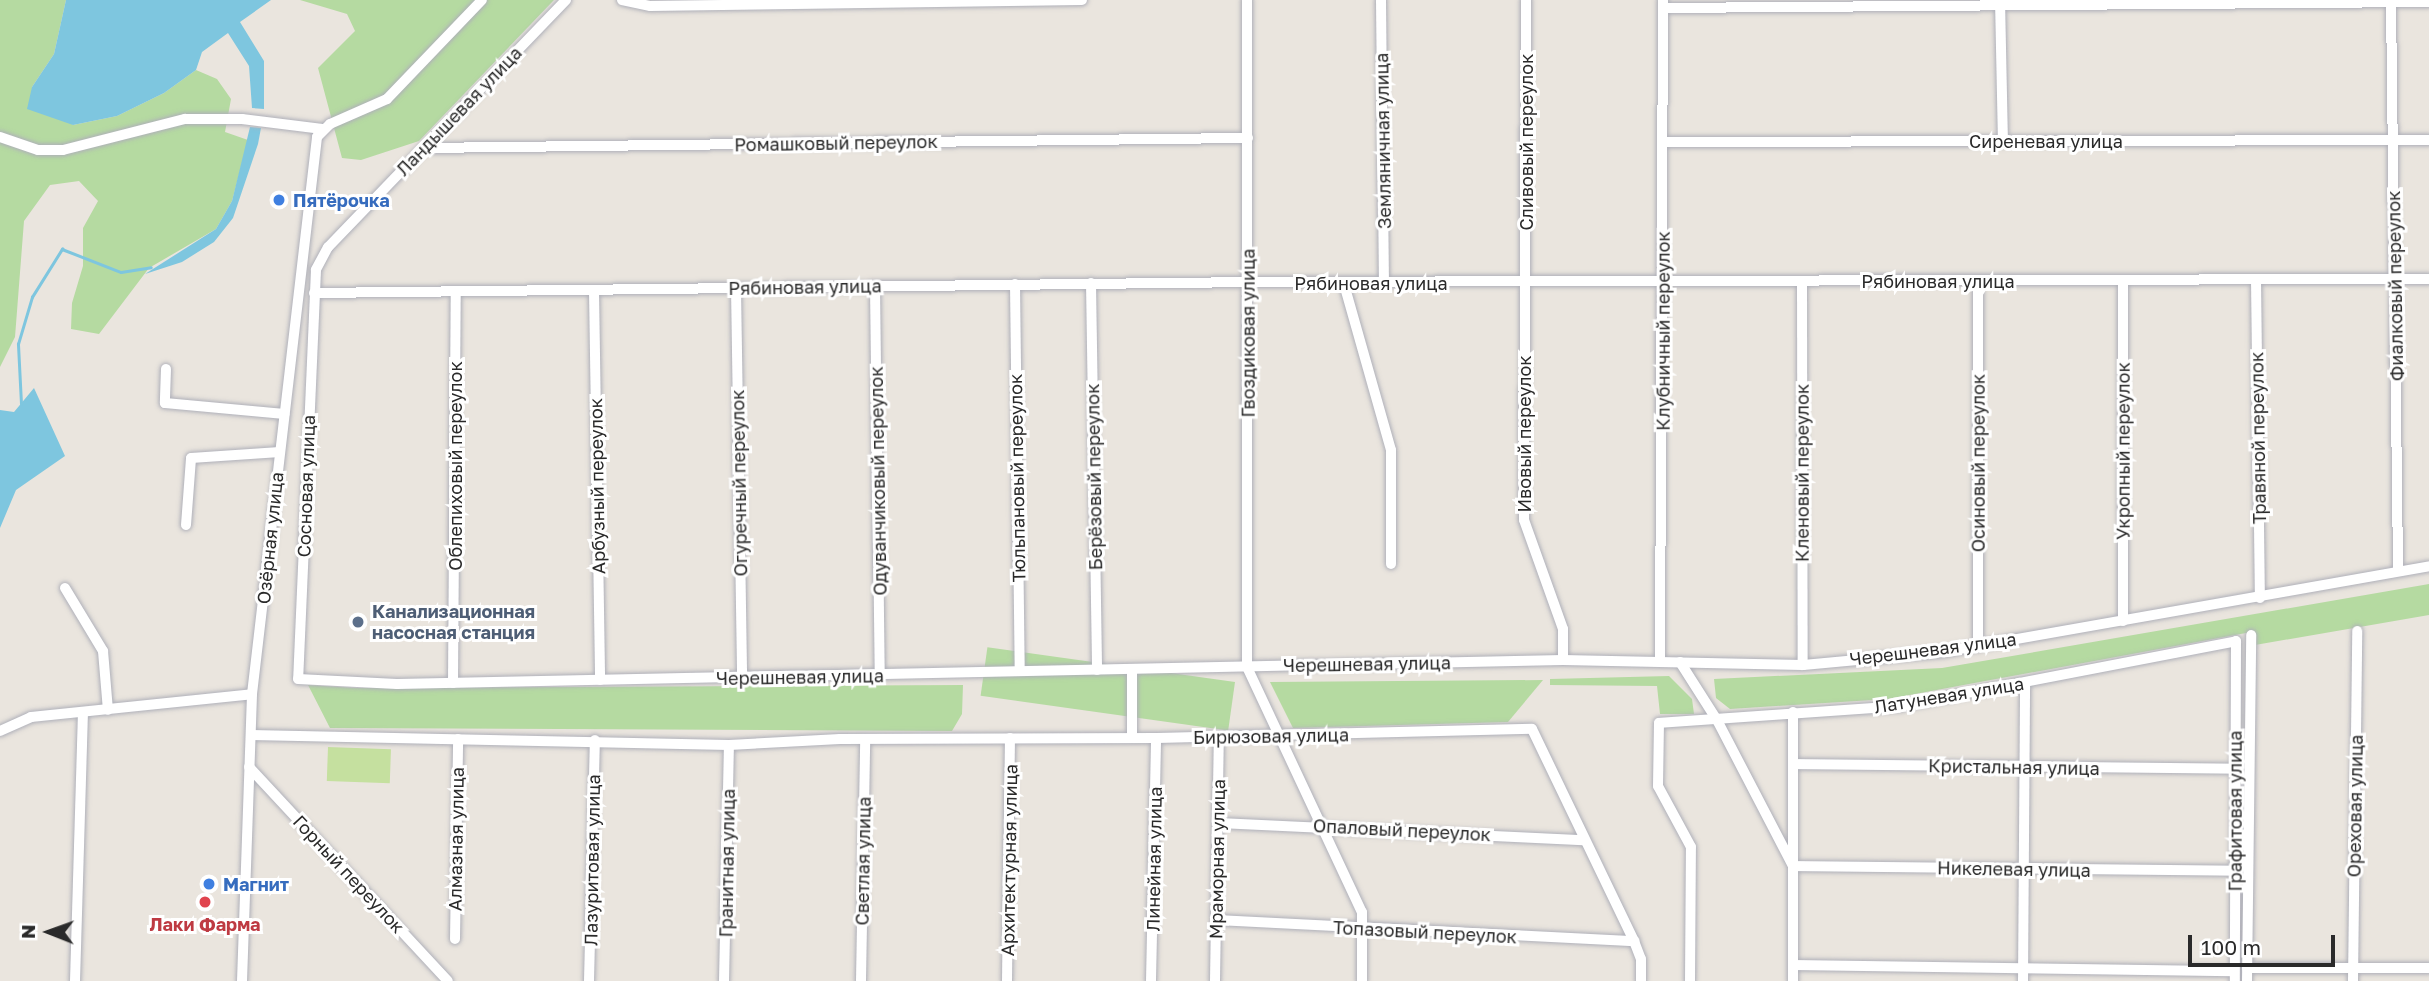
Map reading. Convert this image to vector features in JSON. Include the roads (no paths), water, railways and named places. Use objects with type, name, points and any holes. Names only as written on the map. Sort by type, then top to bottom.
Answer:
[{"type":"street","points":[[0,137],[38,150],[63,150],[186,119],[242,119],[322,129],[387,100],[482,0]]},
{"type":"street","name":"Ландышевая улица","points":[[314,293],[316,270],[328,247],[566,0]]},
{"type":"street","points":[[622,0],[650,6],[1082,0]]},
{"type":"street","name":"Гвоздиковая улица","points":[[1247,0],[1247,667]]},
{"type":"street","name":"Земляничная улица","points":[[1381,0],[1384,283]]},
{"type":"street","name":"Сливовый переулок","points":[[1525,284],[1527,0]]},
{"type":"street","points":[[2000,2],[2003,142]]},
{"type":"street","name":"Фиалковый переулок","points":[[2391,2],[2398,570]]},
{"type":"street","points":[[1663,4],[2429,2]]},
{"type":"street","name":"Клубничный переулок","points":[[1660,661],[1664,283],[1663,4]]},
{"type":"street","name":"Озёрная улица","points":[[242,981],[253,694],[315,145],[322,129]]},
{"type":"street","name":"Ромашковый переулок","points":[[424,148],[1248,138]]},
{"type":"street","name":"Сиреневая улица","points":[[1664,142],[2429,140]]},
{"type":"street","name":"Травяной переулок","points":[[2256,279],[2260,598]]},
{"type":"street","name":"Рябиновая улица","points":[[314,293],[1091,283],[1525,284],[2429,279]]},
{"type":"street","name":"Укропный переулок","points":[[2123,280],[2123,621]]},
{"type":"street","name":"Осиновый переулок","points":[[1978,281],[1978,646]]},
{"type":"street","name":"Кленовый переулок","points":[[1802,282],[1803,664]]},
{"type":"street","name":"Берёзовый переулок","points":[[1091,283],[1097,670]]},
{"type":"street","name":"Тюльпановый переулок","points":[[1015,284],[1020,671]]},
{"type":"street","points":[[1344,284],[1391,450],[1391,564]]},
{"type":"street","name":"Ивовый переулок","points":[[1525,284],[1524,520],[1563,629],[1563,660]]},
{"type":"street","name":"Одуванчиковый переулок","points":[[875,286],[880,676]]},
{"type":"street","name":"Огуречный переулок","points":[[736,288],[742,678]]},
{"type":"street","name":"Облепиховый переулок","points":[[453,683],[456,291]]},
{"type":"street","name":"Арбузный переулок","points":[[594,291],[600,680]]},
{"type":"street","name":"Сосновая улица","points":[[298,679],[314,293]]},
{"type":"street","points":[[166,369],[165,404],[284,414]]},
{"type":"street","points":[[186,525],[191,458],[280,452]]},
{"type":"street","name":"Черешневая улица","points":[[298,679],[453,683],[1563,660],[1803,664],[1978,646],[2429,566]]},
{"type":"street","points":[[65,588],[103,651],[108,710]]},
{"type":"street","name":"Ореховая улица","points":[[2353,981],[2357,631]]},
{"type":"street","points":[[2247,981],[2251,635]]},
{"type":"street","name":"Латуневая улица","points":[[1690,981],[1691,847],[1658,786],[1659,723],[1900,706],[2025,684],[2236,641]]},
{"type":"street","name":"Графитовая улица","points":[[2234,976],[2236,641]]},
{"type":"street","points":[[1680,663],[1717,720],[1793,866]]},
{"type":"street","points":[[1247,667],[1362,912],[1365,930],[1362,981]]},
{"type":"street","points":[[1132,669],[1132,738]]},
{"type":"street","points":[[2023,975],[2025,684]]},
{"type":"street","points":[[0,730],[31,717],[253,694]]},
{"type":"street","points":[[1793,712],[1793,981]]},
{"type":"street","points":[[75,981],[82,713]]},
{"type":"street","name":"Бирюзовая улица","points":[[251,735],[595,740],[729,745],[865,740],[1281,736],[1532,729],[1584,840]]},
{"type":"street","name":"Мраморная улица","points":[[1215,981],[1219,737]]},
{"type":"street","name":"Архитектурная улица","points":[[1007,981],[1010,738]]},
{"type":"street","name":"Линейная улица","points":[[1151,981],[1156,738]]},
{"type":"street","name":"Алмазная улица","points":[[455,939],[458,739]]},
{"type":"street","name":"Лазуритовая улица","points":[[589,981],[595,740]]},
{"type":"street","name":"Светлая улица","points":[[861,981],[865,740]]},
{"type":"street","name":"Гранитная улица","points":[[724,981],[729,745]]},
{"type":"street","name":"Кристальная улица","points":[[1793,764],[2236,769]]},
{"type":"street","name":"Горный переулок","points":[[249,766],[448,981]]},
{"type":"street","name":"Опаловый переулок","points":[[1219,823],[1319,825],[1584,840]]},
{"type":"street","points":[[1584,840],[1642,959],[1641,981]]},
{"type":"street","name":"Никелевая улица","points":[[1793,866],[2235,871]]},
{"type":"street","name":"Топазовый переулок","points":[[1217,920],[1365,930],[1634,942]]},
{"type":"street","points":[[1793,965],[2023,975],[2234,976]]},
{"type":"street","points":[[2247,968],[2429,968]]},
{"type":"water","points":[[66,0],[271,0],[240,22],[264,61],[264,109],[252,108],[249,66],[228,33],[202,52],[196,70],[164,93],[117,116],[73,125],[27,109],[32,87],[54,54]]},
{"type":"water","points":[[250,127],[261,128],[233,218],[214,242],[182,262],[145,274],[216,229],[232,201]]},
{"type":"water","points":[[34,388],[65,456],[16,490],[0,528],[0,410],[14,412]]},
{"type":"waterway","points":[[21,404],[18,344],[32,297],[62,249],[121,272],[151,267]]},
{"type":"place","name":"Пятёрочка","points":[[279,200]]},
{"type":"place","name":"Канализационная насосная станция","points":[[358,622]]},
{"type":"place","name":"Магнит","points":[[209,884]]},
{"type":"place","name":"Лаки Фарма","points":[[205,902]]}]
